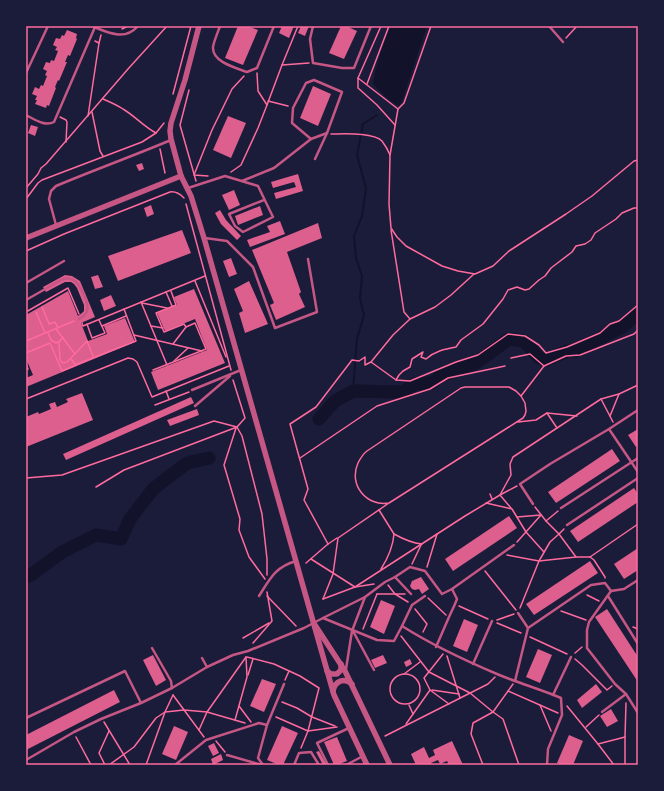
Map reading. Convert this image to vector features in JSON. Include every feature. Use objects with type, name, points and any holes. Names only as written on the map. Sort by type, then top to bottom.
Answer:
[{"type":"street","points":[[198,26],[185,80],[171,124],[171,139],[181,176],[191,196],[204,238],[334,695],[363,756],[364,764]]},
{"type":"street","points":[[26,238],[181,176]]},
{"type":"street","points":[[314,624],[345,671],[390,765]]},
{"type":"street","points":[[327,670],[331,674],[337,674],[341,670],[341,664]]},
{"type":"street","points":[[334,695],[336,683],[339,681],[342,680],[348,682],[353,686]]},
{"type":"lane","points":[[26,73],[48,26]]},
{"type":"lane","points":[[26,115],[44,123],[51,124],[54,122],[90,40],[94,26],[112,34],[121,35],[128,34],[138,26]]},
{"type":"lane","points":[[220,26],[213,47],[215,54],[223,63],[246,72],[257,68],[274,26]]},
{"type":"lane","points":[[313,26],[310,39],[313,63],[342,68],[354,68],[371,26]]},
{"type":"lane","points":[[549,26],[563,42]]},
{"type":"lane","points":[[311,139],[292,124],[294,108],[306,83],[314,80],[342,92],[327,134],[316,159]]},
{"type":"lane","points":[[241,181],[257,176],[274,168],[311,139],[327,134]]},
{"type":"lane","points":[[56,225],[49,199],[51,191],[56,186],[171,139]]},
{"type":"lane","points":[[188,188],[225,176],[258,186],[273,217],[243,232],[235,226],[229,214],[264,200]]},
{"type":"lane","points":[[204,238],[227,241],[253,267],[275,328],[318,312],[308,259]]},
{"type":"lane","points":[[26,283],[64,261]]},
{"type":"lane","points":[[26,300],[61,280],[72,279],[80,287],[88,304],[85,316],[79,319]]},
{"type":"lane","points":[[192,390],[242,370]]},
{"type":"lane","points":[[195,406],[232,374]]},
{"type":"lane","points":[[533,504],[520,484],[638,410]]},
{"type":"lane","points":[[609,429],[638,472]]},
{"type":"lane","points":[[561,508],[638,458]]},
{"type":"lane","points":[[567,525],[638,478]]},
{"type":"lane","points":[[26,760],[74,732],[142,703],[172,688],[207,667],[233,655],[248,651],[314,624],[365,596],[410,567],[426,571],[442,594],[483,568],[514,545]]},
{"type":"lane","points":[[259,596],[276,571],[288,563],[296,560]]},
{"type":"lane","points":[[395,577],[411,594]]},
{"type":"lane","points":[[611,591],[624,589],[638,580]]},
{"type":"lane","points":[[515,681],[528,628],[591,585],[605,583],[611,591]]},
{"type":"lane","points":[[436,647],[457,599],[452,589]]},
{"type":"lane","points":[[611,591],[589,622],[587,630],[587,648],[615,684],[626,694],[638,713]]},
{"type":"lane","points":[[345,671],[352,631],[365,596]]},
{"type":"lane","points":[[323,618],[377,640],[394,641],[412,605],[425,596]]},
{"type":"lane","points":[[608,596],[638,644]]},
{"type":"lane","points":[[518,613],[528,628]]},
{"type":"lane","points":[[473,664],[492,621]]},
{"type":"lane","points":[[402,626],[436,647],[473,664],[561,698],[562,715],[548,749],[547,765]]},
{"type":"lane","points":[[352,631],[374,670]]},
{"type":"lane","points":[[152,648],[171,681],[172,688]]},
{"type":"lane","points":[[553,695],[571,657]]},
{"type":"lane","points":[[202,658],[207,667]]},
{"type":"lane","points":[[26,718],[125,671],[142,703]]},
{"type":"lane","points":[[263,765],[258,758],[267,725],[284,684]]},
{"type":"lane","points":[[602,712],[626,694]]},
{"type":"lane","points":[[175,765],[206,740],[259,723],[267,725]]},
{"type":"lane","points":[[328,765],[317,743],[349,727]]},
{"type":"lane","points":[[294,765],[299,753],[311,752],[319,765]]},
{"type":"lane","points":[[227,755],[263,765]]},
{"type":"lane","points":[[346,765],[363,756]]},
{"type":"path","points":[[26,188],[41,168],[66,142],[128,69],[168,26]]},
{"type":"path","points":[[173,95],[191,26]]},
{"type":"path","points":[[225,176],[241,165],[258,128],[298,26]]},
{"type":"path","points":[[381,26],[358,78],[358,88],[377,105],[395,125]]},
{"type":"path","points":[[367,84],[389,26]]},
{"type":"path","points":[[410,319],[404,312],[391,228],[389,204],[390,155],[398,109],[404,103],[431,26]]},
{"type":"path","points":[[563,42],[577,26]]},
{"type":"path","points":[[88,117],[101,29]]},
{"type":"path","points":[[90,40],[99,43]]},
{"type":"path","points":[[282,65],[313,63]]},
{"type":"path","points":[[257,68],[258,91],[267,105]]},
{"type":"path","points":[[194,175],[212,130],[232,89],[246,72]]},
{"type":"path","points":[[358,78],[398,109]]},
{"type":"path","points":[[190,87],[180,125],[197,186]]},
{"type":"path","points":[[103,99],[122,108],[148,129],[156,133]]},
{"type":"path","points":[[268,100],[294,108]]},
{"type":"path","points":[[92,112],[100,151],[104,156]]},
{"type":"path","points":[[59,117],[67,122],[66,142]]},
{"type":"path","points":[[26,200],[38,183],[42,180],[142,142],[156,133],[166,118]]},
{"type":"path","points":[[327,134],[361,134],[372,136],[381,140],[390,155]]},
{"type":"path","points":[[160,149],[165,173]]},
{"type":"path","points":[[328,544],[304,500],[308,488],[290,424],[316,407],[352,360],[359,361],[365,357],[365,365],[371,362],[393,335],[410,319],[452,295],[475,274],[493,266],[509,251],[592,196],[634,161],[638,160]]},
{"type":"path","points":[[194,175],[210,176]]},
{"type":"path","points":[[26,251],[64,234],[170,192]]},
{"type":"path","points":[[185,198],[205,276],[245,418],[237,427],[224,465],[240,519],[239,530],[249,557],[268,582]]},
{"type":"path","points":[[396,380],[403,371],[410,367],[412,359],[423,352],[421,357],[426,359],[432,354],[456,347],[464,338],[482,324],[503,299],[508,290],[517,286],[525,290],[530,289],[545,276],[551,268],[572,252],[576,246],[585,244],[591,240],[595,234],[616,220],[622,213],[638,208]]},
{"type":"path","points":[[391,228],[406,246],[442,266],[458,272],[475,274]]},
{"type":"path","points":[[26,312],[68,288],[83,326],[205,276]]},
{"type":"path","points":[[195,281],[230,366]]},
{"type":"path","points":[[170,290],[176,305],[156,313],[164,332],[184,324],[186,327]]},
{"type":"path","points":[[166,292],[172,306]]},
{"type":"path","points":[[141,303],[167,308]]},
{"type":"path","points":[[141,303],[167,365]]},
{"type":"path","points":[[371,362],[396,380],[410,381],[456,362],[478,355],[508,334],[525,336],[539,345],[546,353],[567,347],[600,333],[610,324],[619,321],[638,305]]},
{"type":"path","points":[[42,307],[49,324],[55,322],[62,337],[75,354]]},
{"type":"path","points":[[75,365],[136,341],[124,309]]},
{"type":"path","points":[[36,312],[45,333]]},
{"type":"path","points":[[102,326],[126,316]]},
{"type":"path","points":[[26,341],[79,319]]},
{"type":"path","points":[[87,324],[92,338],[104,333],[99,319]]},
{"type":"path","points":[[153,370],[206,349],[196,323],[186,327],[173,344]]},
{"type":"path","points":[[151,326],[163,328]]},
{"type":"path","points":[[521,396],[544,366],[566,356],[580,355],[634,334],[638,330]]},
{"type":"path","points":[[48,332],[52,340],[56,343],[59,342]]},
{"type":"path","points":[[134,335],[202,351]]},
{"type":"path","points":[[62,337],[59,342],[62,371]]},
{"type":"path","points":[[62,362],[65,363],[71,359],[87,341],[93,356]]},
{"type":"path","points":[[26,353],[50,343],[62,371]]},
{"type":"path","points":[[172,363],[188,348]]},
{"type":"path","points":[[511,358],[530,354],[544,366]]},
{"type":"path","points":[[26,399],[128,358],[134,359],[137,362],[152,397],[230,366]]},
{"type":"path","points":[[62,371],[76,365],[71,359]]},
{"type":"path","points":[[26,364],[28,369],[26,370]]},
{"type":"path","points":[[300,458],[377,406],[430,390],[448,378],[505,366]]},
{"type":"path","points":[[500,495],[511,475],[510,464],[513,457],[601,399],[619,394],[638,386]]},
{"type":"path","points":[[306,563],[328,544],[379,509],[389,503],[516,422],[523,418],[526,411],[525,403],[521,396],[516,391],[509,388],[461,388],[367,451],[358,464],[355,473],[356,483],[360,492],[366,498],[382,504],[389,503]]},
{"type":"path","points":[[155,405],[192,390]]},
{"type":"path","points":[[166,391],[170,400]]},
{"type":"path","points":[[610,416],[619,394]]},
{"type":"path","points":[[601,399],[614,426]]},
{"type":"path","points":[[516,422],[536,420],[547,413],[577,416]]},
{"type":"path","points":[[547,413],[558,428]]},
{"type":"path","points":[[26,478],[62,476],[214,421],[237,427],[242,436],[262,514],[267,559],[267,596],[272,622]]},
{"type":"path","points":[[96,487],[124,470],[237,427]]},
{"type":"path","points":[[355,587],[464,516],[520,484]]},
{"type":"path","points":[[490,494],[492,499]]},
{"type":"path","points":[[500,495],[512,509],[526,532],[544,552]]},
{"type":"path","points":[[486,503],[512,509]]},
{"type":"path","points":[[533,504],[546,521],[559,534],[576,557]]},
{"type":"path","points":[[546,521],[561,508]]},
{"type":"path","points":[[379,509],[394,534],[412,543],[422,544]]},
{"type":"path","points":[[517,517],[541,515]]},
{"type":"path","points":[[514,545],[541,515]]},
{"type":"path","points":[[501,554],[539,561],[590,557],[638,524]]},
{"type":"path","points":[[518,613],[544,552],[550,542],[567,525]]},
{"type":"path","points":[[426,571],[437,533]]},
{"type":"path","points":[[381,570],[391,551],[394,534]]},
{"type":"path","points":[[338,538],[333,574],[323,598],[355,587],[385,582]]},
{"type":"path","points":[[410,567],[422,544]]},
{"type":"path","points":[[590,557],[594,560],[605,577],[605,583]]},
{"type":"path","points":[[311,559],[355,587]]},
{"type":"path","points":[[483,568],[518,613]]},
{"type":"path","points":[[581,592],[602,603]]},
{"type":"path","points":[[361,634],[377,594],[411,594]]},
{"type":"path","points":[[267,596],[297,627]]},
{"type":"path","points":[[425,596],[449,617]]},
{"type":"path","points":[[455,604],[564,652],[582,664],[607,690],[615,684]]},
{"type":"path","points":[[556,609],[589,622]]},
{"type":"path","points":[[492,621],[518,613]]},
{"type":"path","points":[[243,638],[272,622]]},
{"type":"path","points":[[248,651],[272,622]]},
{"type":"path","points":[[398,632],[429,672],[470,693],[502,719],[519,765]]},
{"type":"path","points":[[571,657],[587,643]]},
{"type":"path","points":[[446,651],[424,678],[430,690],[449,704]]},
{"type":"path","points":[[446,651],[460,698]]},
{"type":"path","points":[[246,656],[274,664],[290,671],[319,688],[308,731],[299,753]]},
{"type":"path","points":[[246,656],[247,676]]},
{"type":"path","points":[[199,730],[207,712],[246,656]]},
{"type":"path","points":[[235,720],[253,658]]},
{"type":"path","points":[[404,674],[421,661]]},
{"type":"path","points":[[284,684],[290,671]]},
{"type":"path","points":[[404,674],[414,676],[418,680],[421,689],[417,699],[409,704],[403,705],[394,700],[391,696],[390,686],[395,678],[404,674]]},
{"type":"path","points":[[385,736],[488,684],[498,674]]},
{"type":"path","points":[[484,765],[471,734],[473,722],[493,712],[515,681]]},
{"type":"path","points":[[430,690],[459,694]]},
{"type":"path","points":[[405,726],[430,690]]},
{"type":"path","points":[[508,691],[562,715]]},
{"type":"path","points":[[625,765],[626,694]]},
{"type":"path","points":[[146,765],[165,712],[173,695],[206,740]]},
{"type":"path","points":[[561,698],[614,765]]},
{"type":"path","points":[[271,715],[308,731],[337,727],[277,700]]},
{"type":"path","points":[[409,704],[413,714]]},
{"type":"path","points":[[539,705],[553,737]]},
{"type":"path","points":[[239,706],[253,725]]},
{"type":"path","points":[[109,765],[134,747],[156,718],[165,712],[184,710],[207,712],[253,725]]},
{"type":"path","points":[[585,728],[602,712]]},
{"type":"path","points":[[102,719],[130,765]]},
{"type":"path","points":[[105,765],[99,753],[109,731]]},
{"type":"path","points":[[74,732],[91,765]]},
{"type":"path","points":[[598,744],[625,737]]},
{"type":"path","points":[[214,738],[227,755]]},
{"type":"shaded area","points":[[391,26],[427,26],[399,106],[388,99],[373,84],[380,55]]},
{"type":"building","points":[[238,26],[247,26],[258,30],[243,65],[225,58]]},
{"type":"building","points":[[282,26],[294,26],[289,38],[279,33]]},
{"type":"building","points":[[301,26],[309,26],[305,36],[298,33]]},
{"type":"building","points":[[341,26],[346,26],[357,31],[344,59],[329,53]]},
{"type":"building","points":[[67,30],[77,34],[77,39],[70,56],[68,55],[65,62],[67,62],[55,87],[56,88],[49,106],[47,105],[46,108],[35,104],[37,96],[32,94],[35,87],[39,89],[41,85],[43,86],[47,76],[45,75],[47,71],[43,69],[46,62],[50,63],[51,60],[54,61],[58,51],[55,50],[57,47],[53,45],[56,38],[60,39],[62,35],[64,36]]},
{"type":"building","points":[[313,86],[331,94],[318,126],[300,118]]},
{"type":"building","points":[[228,116],[246,123],[231,158],[213,150]]},
{"type":"building","points":[[31,125],[38,127],[35,136],[28,133]]},
{"type":"building","points":[[142,163],[144,169],[139,171],[136,165]]},
{"type":"building","points":[[298,174],[303,191],[276,199],[274,193],[296,187],[294,182],[273,188],[271,182]]},
{"type":"building","points":[[234,190],[240,205],[229,210],[222,195]]},
{"type":"building","points":[[151,205],[154,214],[147,217],[144,208]]},
{"type":"building","points":[[260,206],[263,215],[238,225],[235,216]]},
{"type":"building","points":[[220,210],[226,220],[241,236],[237,240],[221,224],[215,213]]},
{"type":"building","points":[[280,221],[285,234],[250,247],[247,240],[270,232],[267,226]]},
{"type":"building","points":[[318,223],[322,238],[287,252],[301,292],[299,294],[305,307],[276,320],[270,305],[274,303],[252,250]]},
{"type":"building","points":[[182,230],[191,253],[118,281],[108,256]]},
{"type":"building","points":[[231,258],[237,274],[229,277],[223,261]]},
{"type":"building","points":[[65,275],[72,276],[80,281],[95,317],[81,323],[88,341],[107,334],[104,326],[125,318],[135,342],[26,387],[26,378],[33,375],[26,361],[26,315],[68,291],[78,316],[84,311],[84,305],[77,288],[71,282],[65,282],[46,292],[43,287]]},
{"type":"building","points":[[98,275],[103,287],[95,289],[91,277]]},
{"type":"building","points":[[249,281],[268,324],[245,333],[239,313],[243,311],[234,289]]},
{"type":"building","points":[[194,289],[225,363],[158,390],[151,372],[207,350],[195,319],[165,331],[157,313],[177,305],[174,297]]},
{"type":"building","points":[[111,295],[116,306],[104,311],[100,300]]},
{"type":"building","points":[[82,393],[93,420],[26,447],[26,417],[51,409],[49,404],[55,402],[57,407],[68,402],[66,399]]},
{"type":"building","points":[[191,397],[194,403],[66,460],[63,454]]},
{"type":"building","points":[[197,409],[199,415],[170,426],[167,420]]},
{"type":"building","points":[[638,429],[638,445],[636,447],[628,435]]},
{"type":"building","points":[[612,449],[620,461],[556,503],[548,492]]},
{"type":"building","points":[[634,488],[638,494],[638,502],[578,542],[570,531]]},
{"type":"building","points":[[509,516],[517,528],[453,571],[445,559]]},
{"type":"building","points":[[638,548],[638,570],[624,579],[614,564]]},
{"type":"building","points":[[590,561],[598,573],[534,615],[526,604]]},
{"type":"building","points":[[421,577],[429,589],[422,594],[419,589],[412,589],[410,586],[412,581]]},
{"type":"building","points":[[381,600],[395,606],[384,634],[370,627]]},
{"type":"building","points":[[607,609],[638,657],[638,682],[595,617]]},
{"type":"building","points":[[464,619],[478,625],[467,652],[453,646]]},
{"type":"building","points":[[538,649],[552,655],[540,683],[526,677]]},
{"type":"building","points":[[153,655],[166,680],[156,686],[143,660]]},
{"type":"building","points":[[383,655],[387,663],[375,668],[371,660]]},
{"type":"building","points":[[410,659],[412,664],[406,667],[404,662]]},
{"type":"building","points":[[262,679],[276,684],[264,712],[250,706]]},
{"type":"building","points":[[596,684],[602,692],[582,708],[577,700]]},
{"type":"building","points":[[114,690],[120,702],[26,750],[26,735]]},
{"type":"building","points":[[611,709],[618,721],[607,727],[600,716]]},
{"type":"building","points":[[174,726],[188,732],[176,760],[162,754]]},
{"type":"building","points":[[282,726],[298,733],[283,765],[279,765],[267,760]]},
{"type":"building","points":[[569,735],[583,741],[573,765],[562,765],[557,763]]},
{"type":"building","points":[[337,737],[347,761],[334,765],[324,742]]},
{"type":"building","points":[[452,741],[463,765],[449,765],[447,761],[440,764],[438,760],[431,763],[432,765],[416,765],[411,754],[424,747],[429,758],[435,755],[433,750]]},
{"type":"building","points":[[214,743],[219,753],[213,756],[208,746]]},
{"type":"building","points":[[319,751],[327,765],[323,765],[316,752]]},
{"type":"building","points":[[221,754],[223,760],[213,765],[211,759]]},
{"type":"waterway","points":[[353,391],[357,339],[364,315],[360,299],[362,276],[356,258],[354,236],[362,216],[366,188],[357,155],[363,124],[377,115]]},
{"type":"waterway","points":[[319,419],[335,401],[353,391],[403,392],[414,384],[432,383],[442,375],[476,363],[509,339],[524,341],[539,358],[546,360],[567,351],[575,351],[622,327],[638,313]]},
{"type":"waterway","points":[[26,577],[31,575],[62,552],[96,535],[121,539],[130,519],[153,489],[187,463],[209,458]]}]
